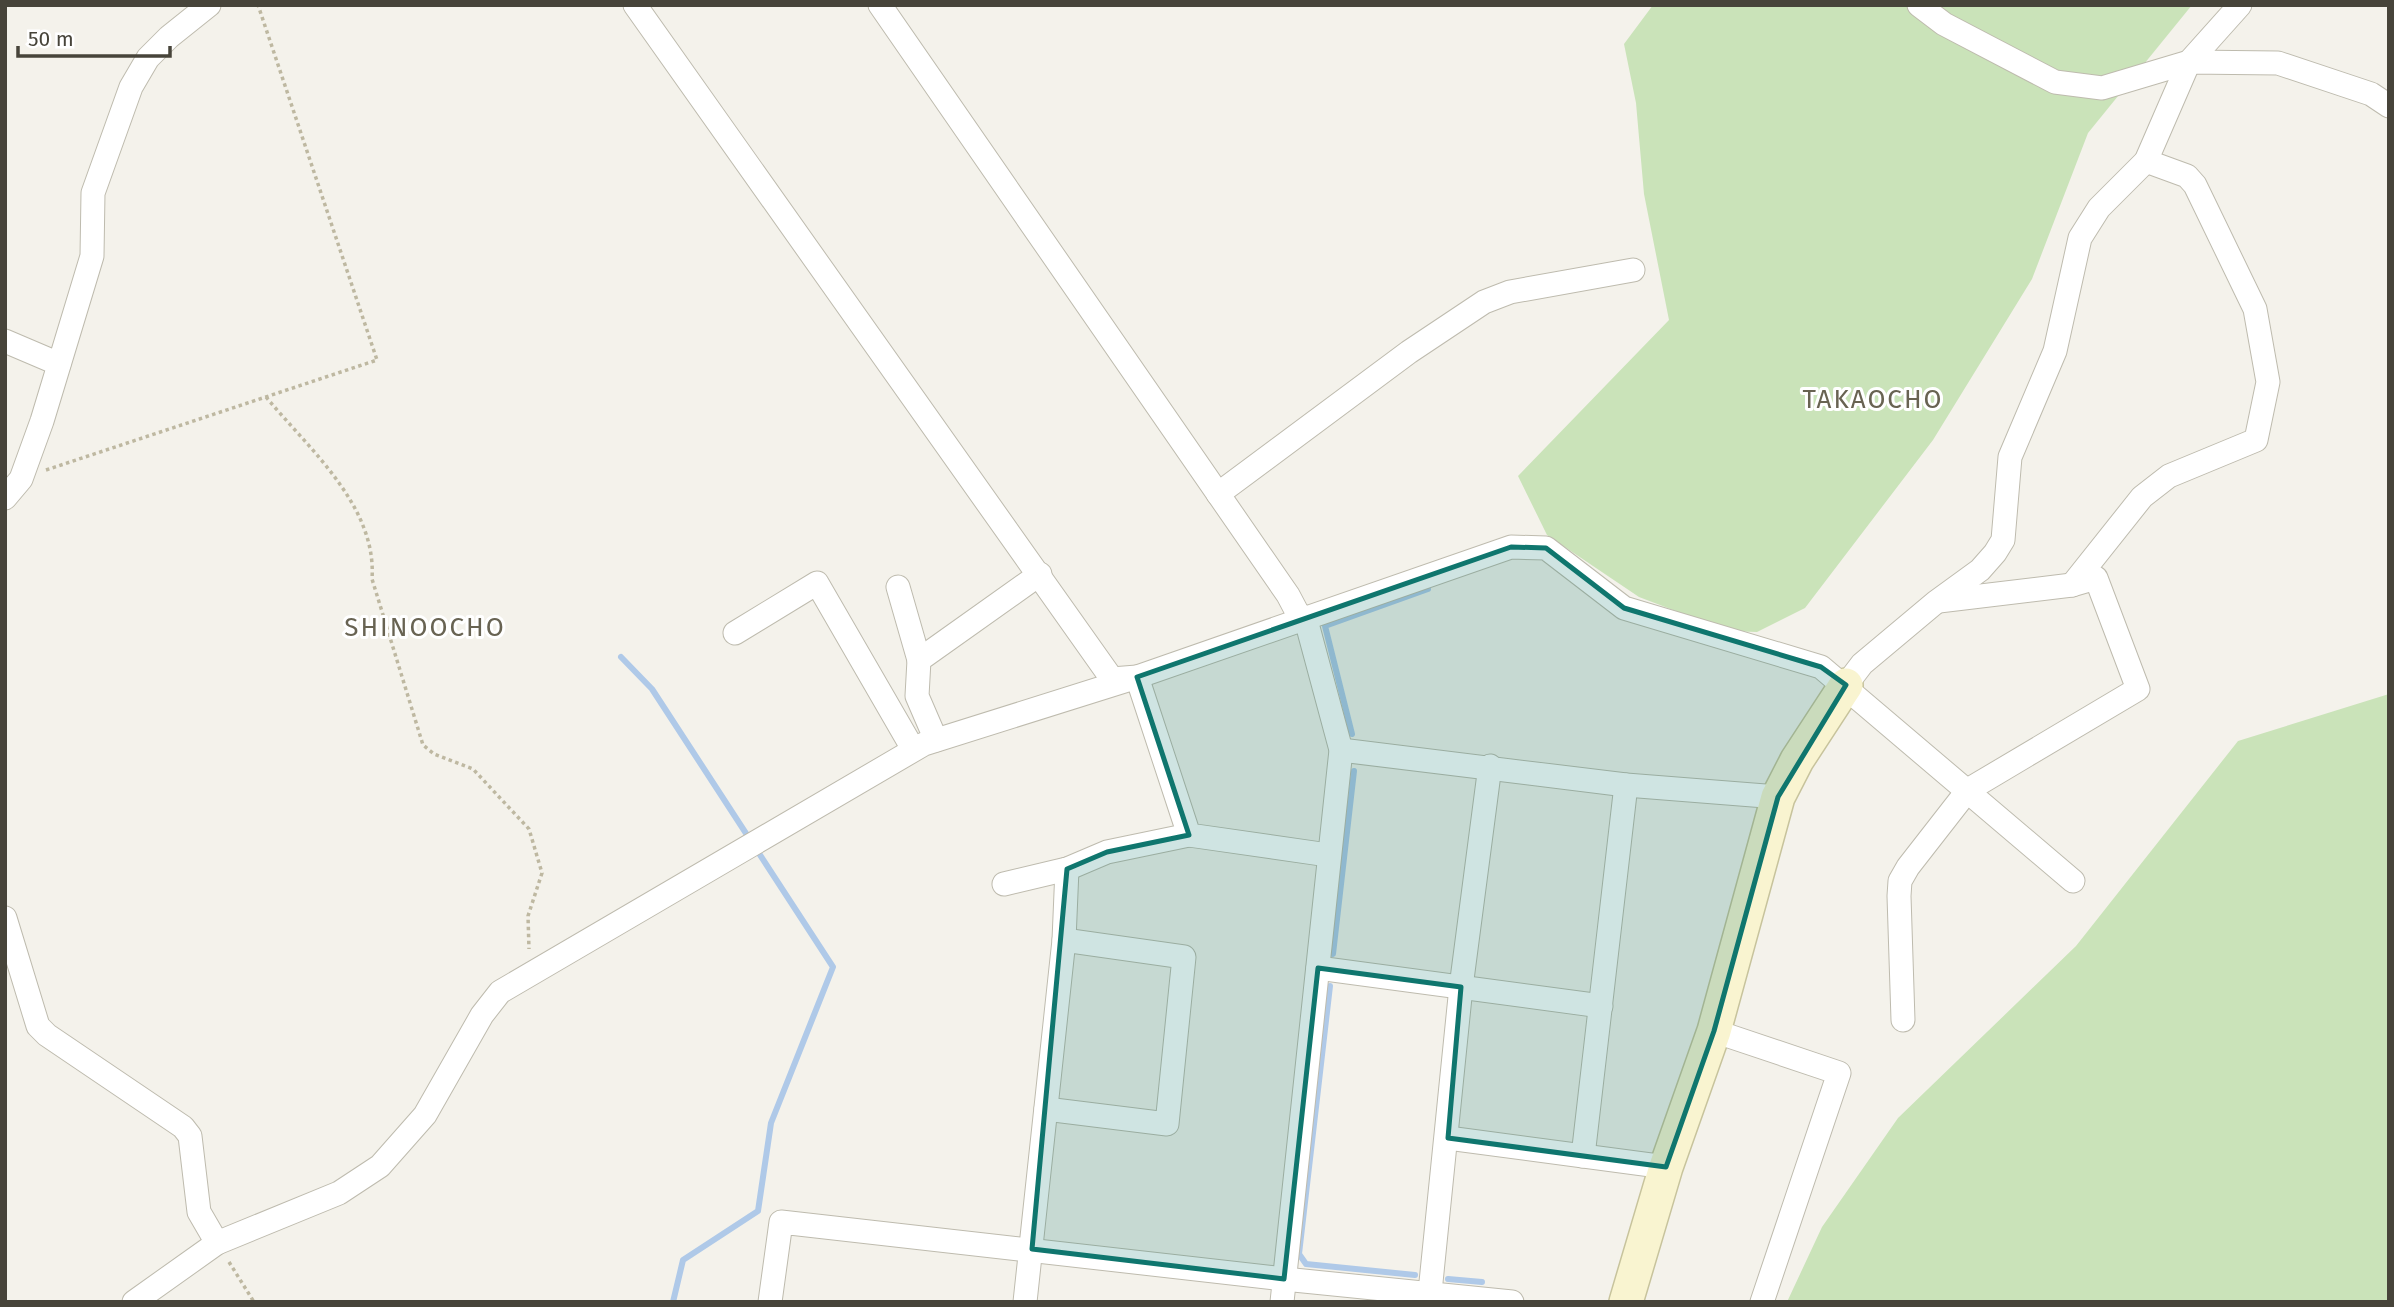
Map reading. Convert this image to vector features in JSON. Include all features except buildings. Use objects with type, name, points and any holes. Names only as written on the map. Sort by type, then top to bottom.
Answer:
[{"type":"street","points":[[5,498],[21,479],[59,365],[92,256],[93,193],[137,72],[155,51],[209,5]]},
{"type":"street","points":[[635,5],[1112,679],[1137,677]]},
{"type":"street","points":[[880,5],[1289,595],[1297,612],[1306,620],[1341,750],[1283,1291]]},
{"type":"street","points":[[1919,5],[1944,24],[2055,82],[2102,88],[2189,62],[2278,64],[2371,94],[2389,106]]},
{"type":"street","points":[[1630,1301],[1666,1167],[1714,1031],[1779,797],[1797,760],[1862,664],[1936,602],[1980,570],[2003,540],[2010,457],[2055,351],[2080,238],[2099,208],[2146,161],[2189,62],[2240,5]]},
{"type":"street","points":[[2072,585],[2142,497],[2169,476],[2256,440],[2268,382],[2255,309],[2195,185],[2187,176],[2146,161]]},
{"type":"street","points":[[1218,494],[1409,352],[1484,302],[1510,292],[1633,270]]},
{"type":"street","points":[[5,341],[59,365]]},
{"type":"street","points":[[134,1302],[217,1243],[339,1193],[380,1166],[430,1107],[482,1015],[500,992],[913,749],[1306,620],[1510,547],[1528,545],[1546,548],[1624,608],[1821,667],[1846,685],[2073,881]]},
{"type":"street","points":[[919,660],[1040,574]]},
{"type":"street","points":[[1903,1020],[1900,881],[1908,867],[1968,790],[2138,689],[2096,578],[2072,585],[1936,602]]},
{"type":"street","points":[[735,633],[817,583],[913,749]]},
{"type":"street","points":[[898,587],[919,660],[917,696],[936,740]]},
{"type":"street","points":[[1137,677],[1189,835]]},
{"type":"street","points":[[1341,750],[1490,766],[1626,785],[1779,797]]},
{"type":"street","points":[[1430,1292],[1461,987],[1490,766]]},
{"type":"street","points":[[1583,1156],[1626,785]]},
{"type":"street","points":[[1004,884],[1067,869],[1107,852],[1189,835],[1328,855]]},
{"type":"street","points":[[1025,1302],[1064,940],[1067,869]]},
{"type":"street","points":[[5,918],[38,1026],[47,1035],[183,1127],[190,1136],[199,1212],[217,1243]]},
{"type":"street","points":[[1046,1109],[1167,1124],[1184,957],[1064,940]]},
{"type":"street","points":[[1318,968],[1601,1006]]},
{"type":"street","points":[[1714,1031],[1839,1073],[1762,1302]]},
{"type":"street","points":[[1447,1138],[1666,1167]]},
{"type":"street","points":[[770,1302],[781,1222],[1032,1250],[1283,1291],[1430,1292],[1512,1302]]},
{"type":"path","points":[[21,479],[377,360],[258,5]]},
{"type":"path","points":[[265,397],[357,510],[371,554],[372,579],[423,745],[434,754],[473,769],[529,830],[542,873],[528,916],[531,972]]},
{"type":"path","points":[[217,1243],[254,1302]]},
{"type":"highlighted area","points":[[1511,547],[1546,548],[1624,608],[1821,667],[1846,685],[1778,797],[1714,1031],[1666,1167],[1448,1138],[1461,987],[1318,968],[1284,1279],[1032,1249],[1067,869],[1107,852],[1189,835],[1137,677]]},
{"type":"green space","points":[[1653,5],[2192,5],[2088,133],[2032,279],[1933,440],[1805,608],[1757,632],[1728,631],[1639,597],[1547,535],[1518,476],[1669,320],[1644,194],[1636,103],[1624,44]]},
{"type":"green space","points":[[2389,694],[2389,1302],[1787,1302],[1822,1227],[1898,1118],[2076,946],[2238,741]]},
{"type":"waterway","points":[[1352,734],[1325,626],[1428,589]]},
{"type":"waterway","points":[[621,657],[652,689],[833,967],[771,1123],[758,1211],[683,1260],[673,1302]]},
{"type":"waterway","points":[[1333,954],[1354,771]]},
{"type":"waterway","points":[[1330,986],[1299,1254],[1306,1264],[1415,1275]]},
{"type":"waterway","points":[[1448,1279],[1482,1282]]},
{"type":"district","name":"TAKAOCHO","points":[[1873,399]]},
{"type":"district","name":"SHINOOCHO","points":[[425,627]]}]
